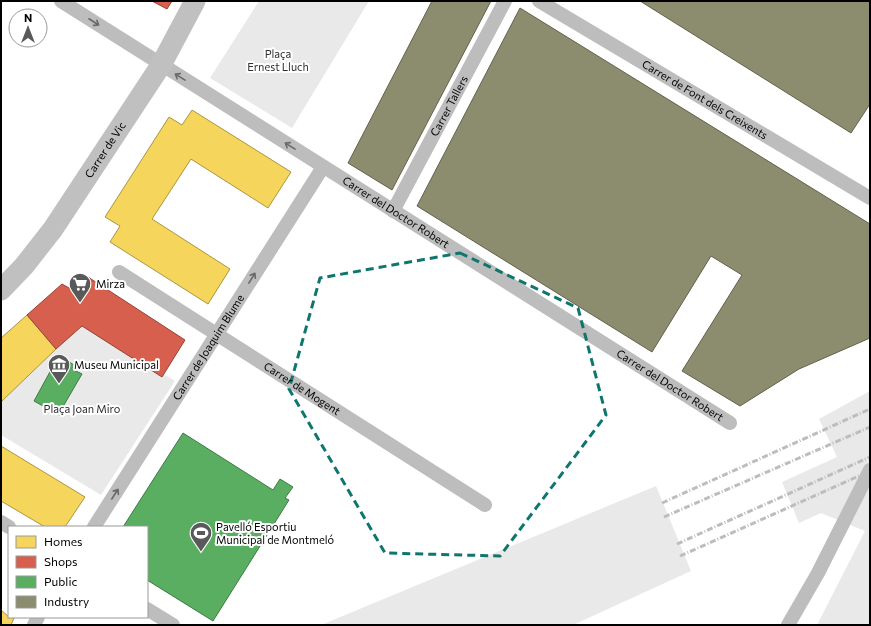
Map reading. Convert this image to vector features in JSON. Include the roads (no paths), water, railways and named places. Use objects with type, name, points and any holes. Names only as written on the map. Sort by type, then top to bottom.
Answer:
[{"type":"street","name":"Carrer del Doctor Robert","points":[[61,1],[730,423]]},
{"type":"street","name":"Carrer de Vic","points":[[1,290],[24,266],[53,229],[161,65],[195,1]]},
{"type":"street","name":"Carrer Tallers","points":[[393,211],[505,1]]},
{"type":"street","name":"Carrer de Font dels Creixents","points":[[539,1],[870,198]]},
{"type":"street","name":"Carrer de Joaquim Blume","points":[[95,526],[323,167]]},
{"type":"street","name":"Carrer de Mogent","points":[[119,272],[485,505]]},
{"type":"street","points":[[788,625],[818,573],[870,470]]},
{"type":"street","points":[[148,610],[173,625]]},
{"type":"railway","points":[[662,503],[870,409]]},
{"type":"railway","points":[[664,517],[870,427]]},
{"type":"railway","points":[[677,544],[870,457]]},
{"type":"railway","points":[[680,556],[870,471]]},
{"type":"place","name":"Mirza","points":[[80,304]]},
{"type":"place","name":"Museu Municipal","points":[[59,384]]},
{"type":"place","name":"Pavelló Esportiu Municipal de Montmeló","points":[[201,552]]},
{"type":"park label","name":"Plaça Ernest Lluch","points":[[278,60]]},
{"type":"park label","name":"Plaça Joan Miro","points":[[82,409]]}]
